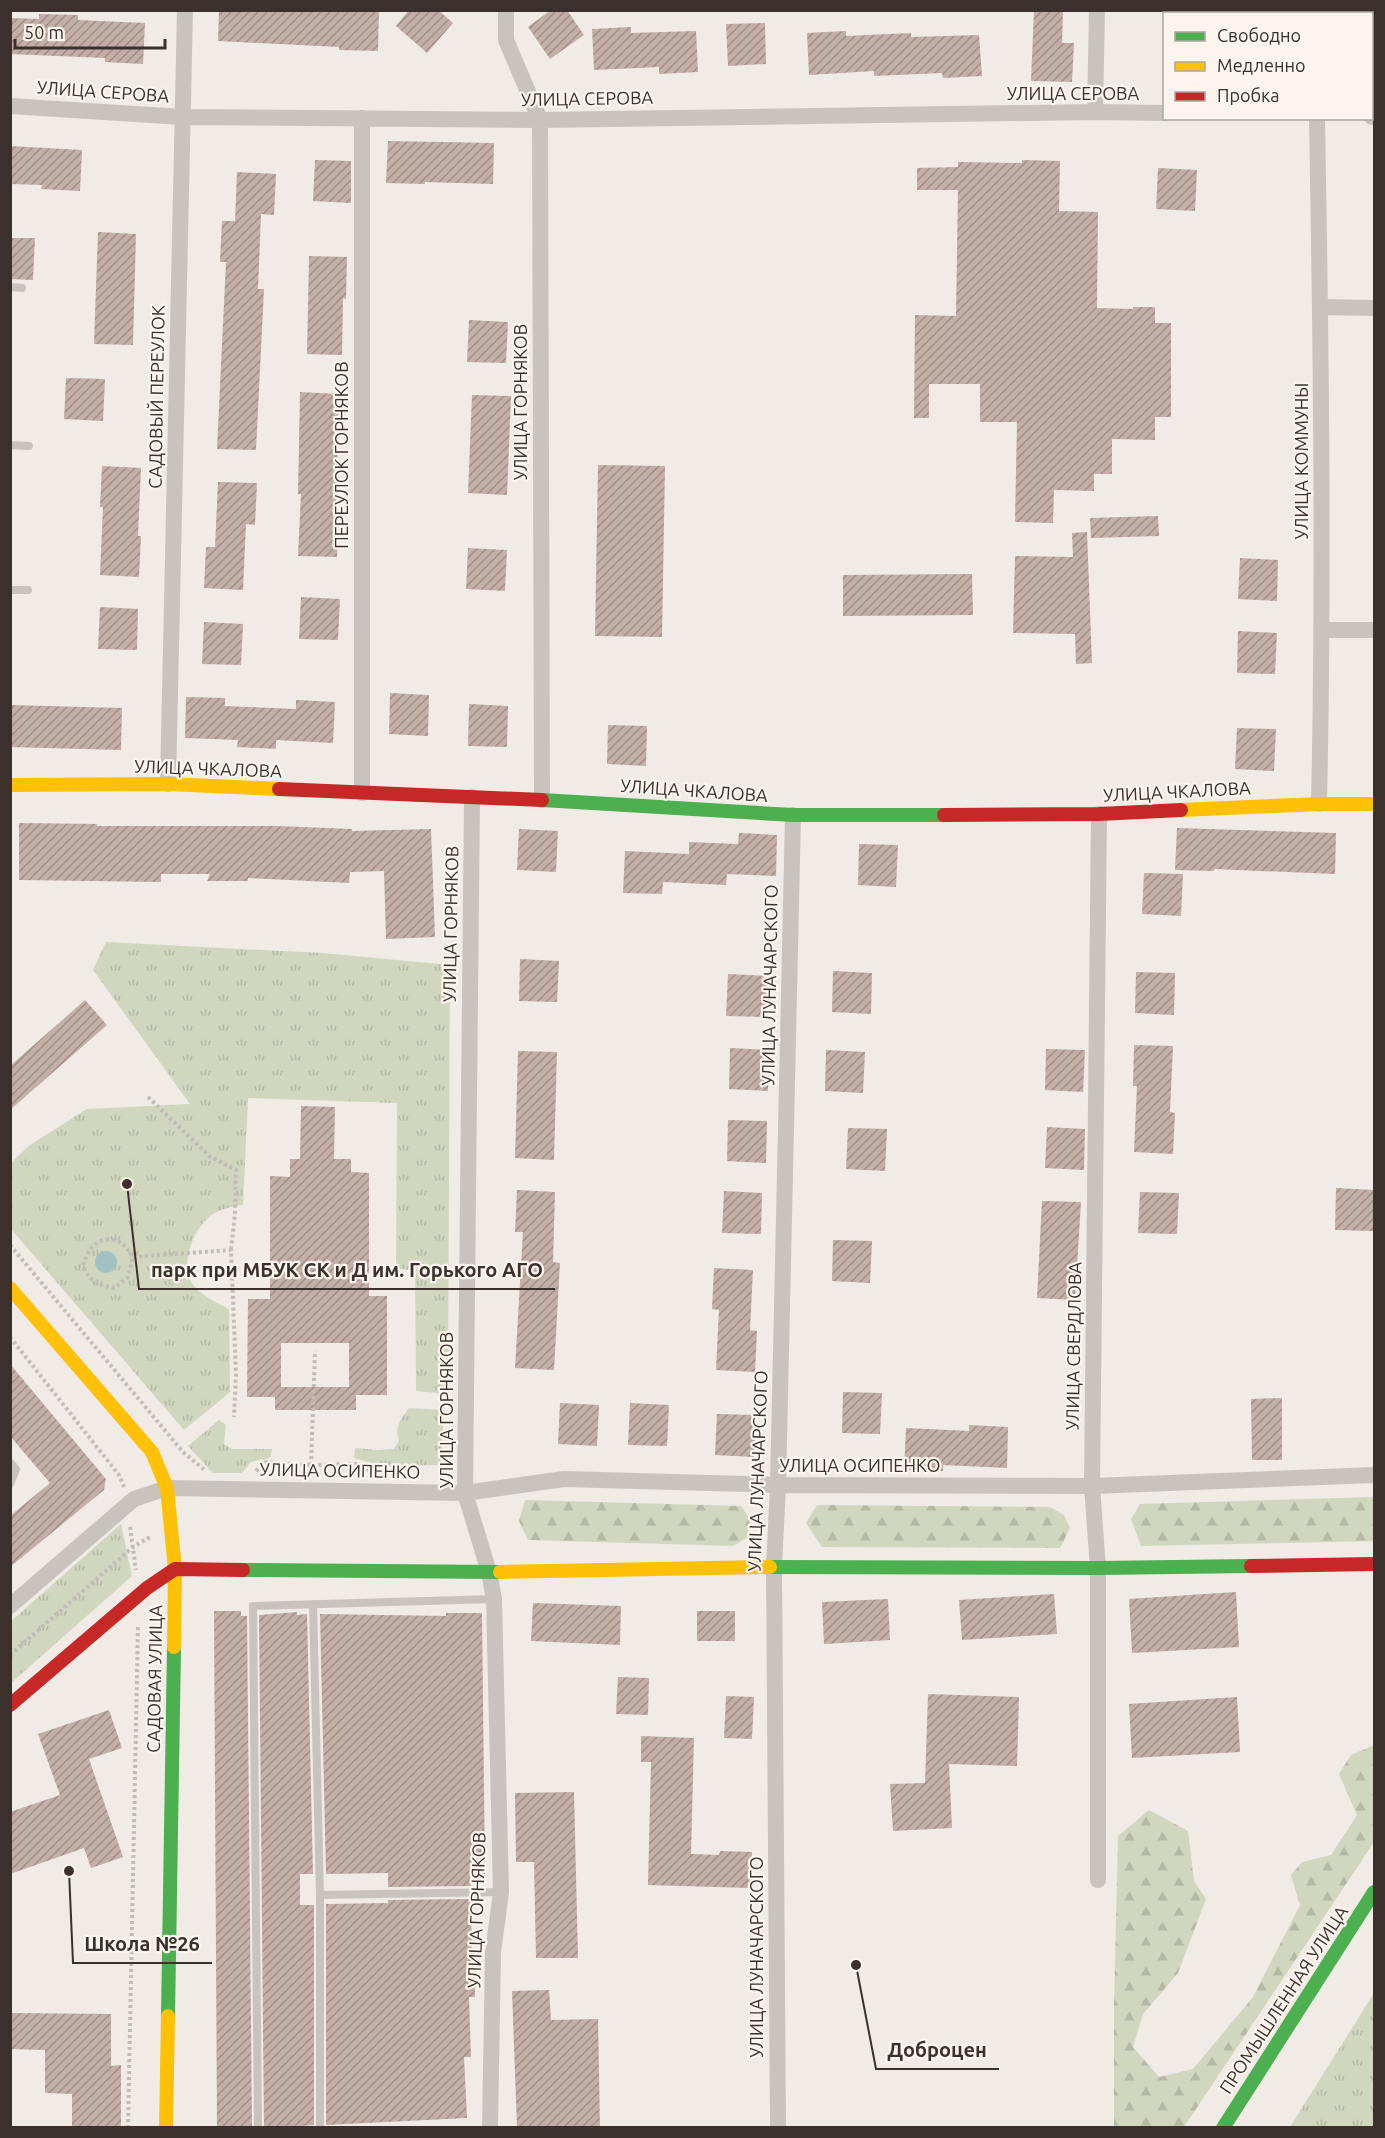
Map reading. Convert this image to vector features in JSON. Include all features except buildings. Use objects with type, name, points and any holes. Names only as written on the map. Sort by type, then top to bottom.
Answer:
[{"type":"street","name":"САДОВЫЙ ПЕРЕУЛОК","points":[[168,784],[185,10]]},
{"type":"street","name":"УЛИЦА ГОРНЯКОВ","points":[[506,10],[506,40],[540,120],[542,800]]},
{"type":"street","points":[[1095,112],[1097,10]]},
{"type":"street","name":"УЛИЦА СЕРОВА","points":[[10,106],[182,117],[540,120],[1163,113]]},
{"type":"street","name":"ПЕРЕУЛОК ГОРНЯКОВ","points":[[362,118],[362,793]]},
{"type":"street","name":"УЛИЦА КОММУНЫ","points":[[1317,120],[1323,630],[1319,804]]},
{"type":"street","points":[[1320,307],[1374,308]]},
{"type":"street","points":[[1323,630],[1374,630]]},
{"type":"street","name":"УЛИЦА ЧКАЛОВА","points":[[10,785],[168,784],[542,800],[793,815],[1099,814],[1319,804],[1374,804]]},
{"type":"street","name":"УЛИЦА ГОРНЯКОВ","points":[[472,797],[465,1493],[489,1572],[494,1599],[501,1892],[494,1953],[490,2127]]},
{"type":"street","name":"УЛИЦА СВЕРДЛОВА","points":[[1098,1880],[1098,1568],[1092,1486],[1099,814]]},
{"type":"street","name":"УЛИЦА ЛУНАЧАРСКОГО","points":[[778,2127],[774,1567],[778,1485],[793,815]]},
{"type":"street","name":"САДОВАЯ УЛИЦА","points":[[10,1288],[152,1452],[167,1488],[175,1569],[166,2127]]},
{"type":"street","name":"УЛИЦА ОСИПЕНКО","points":[[12,1601],[134,1499],[167,1488],[465,1493],[564,1479],[778,1485],[1092,1486],[1374,1475]]},
{"type":"street","points":[[10,1705],[138,1595],[175,1569],[489,1572],[774,1567],[1098,1568],[1374,1564]]},
{"type":"street","name":"ПРОМЫШЛЕННАЯ УЛИЦА","points":[[1223,2127],[1374,1892]]},
{"type":"lane","points":[[10,287],[22,288]]},
{"type":"lane","points":[[10,445],[29,446]]},
{"type":"lane","points":[[10,590],[28,590]]},
{"type":"lane","points":[[10,1462],[16,1469],[10,1484]]},
{"type":"lane","points":[[258,2127],[253,1606],[494,1599]]},
{"type":"lane","points":[[313,1604],[320,1895],[320,2127]]},
{"type":"lane","points":[[320,1895],[501,1892]]},
{"type":"path","points":[[148,1097],[209,1156],[236,1170],[231,1250],[236,1374],[234,1417]]},
{"type":"path","points":[[106,1239],[117,1240],[128,1247],[133,1257],[128,1277],[115,1288],[99,1286],[90,1279],[83,1266],[87,1252],[98,1241],[106,1239]]},
{"type":"path","points":[[10,1245],[183,1452],[210,1474]]},
{"type":"path","points":[[133,1257],[231,1250]]},
{"type":"path","points":[[10,1337],[119,1475],[125,1489],[138,1595],[128,2127]]},
{"type":"path","points":[[253,1473],[266,1462],[311,1465],[315,1351]]},
{"type":"path","points":[[10,1655],[133,1547],[172,1524]]},
{"type":"green space","points":[[106,942],[322,953],[450,965],[448,1394],[416,1391],[415,1271],[396,1268],[397,1103],[248,1098],[243,1205],[220,1210],[202,1224],[189,1250],[188,1260],[190,1278],[194,1286],[206,1297],[229,1309],[230,1392],[184,1430],[11,1229],[11,1163],[30,1145],[87,1109],[190,1104],[93,970]]},
{"type":"green space","points":[[409,1408],[444,1410],[441,1465],[381,1466],[354,1458],[355,1448],[394,1449],[399,1441],[397,1431],[399,1423]]},
{"type":"green space","points":[[219,1420],[226,1425],[224,1444],[232,1449],[272,1449],[270,1458],[251,1462],[242,1473],[213,1473],[188,1446]]},
{"type":"green space","points":[[1374,1497],[1374,1541],[1141,1546],[1131,1519],[1140,1504]]},
{"type":"green space","points":[[525,1500],[741,1506],[750,1519],[747,1538],[733,1546],[528,1540],[519,1521]]},
{"type":"green space","points":[[817,1505],[1050,1507],[1064,1515],[1070,1528],[1060,1548],[822,1547],[806,1523]]},
{"type":"green space","points":[[121,1524],[132,1576],[11,1683],[11,1621]]},
{"type":"green space","points":[[1374,1745],[1374,1842],[1184,2127],[1114,2127],[1118,1836],[1149,1810],[1188,1831],[1194,1881],[1206,1899],[1178,1973],[1143,2014],[1133,2047],[1159,2077],[1193,2069],[1253,1997],[1300,1905],[1291,1875],[1302,1862],[1331,1855],[1357,1815],[1339,1774],[1351,1755]]},
{"type":"green space","points":[[1374,1993],[1374,2127],[1290,2127]]},
{"type":"water","points":[[106,1251],[114,1254],[117,1262],[114,1270],[106,1273],[98,1270],[95,1262],[98,1254]]},
{"type":"traffic: fast","points":[[542,800],[793,815],[944,815]]},
{"type":"traffic: fast","points":[[770,1567],[1251,1566]]},
{"type":"traffic: fast","points":[[243,1570],[500,1572]]},
{"type":"traffic: fast","points":[[168,2016],[174,1647]]},
{"type":"traffic: fast","points":[[1223,2128],[1374,1892]]},
{"type":"traffic: slow","points":[[10,785],[168,784],[279,789]]},
{"type":"traffic: slow","points":[[1181,810],[1374,804]]},
{"type":"traffic: slow","points":[[10,1288],[152,1452],[167,1488],[175,1569],[174,1647]]},
{"type":"traffic: slow","points":[[500,1572],[770,1567]]},
{"type":"traffic: slow","points":[[166,2128],[168,2016]]},
{"type":"traffic: jam","points":[[279,789],[542,800]]},
{"type":"traffic: jam","points":[[944,815],[1099,814],[1181,810]]},
{"type":"traffic: jam","points":[[1251,1566],[1374,1564]]},
{"type":"traffic: jam","points":[[10,1705],[147,1588],[175,1569],[243,1570]]},
{"type":"place","name":"парк при МБУК СК и Д им. Горького АГО","points":[[127,1184]]},
{"type":"place","name":"Школа №26","points":[[69,1871]]},
{"type":"place","name":"Доброцен","points":[[856,1965]]}]
